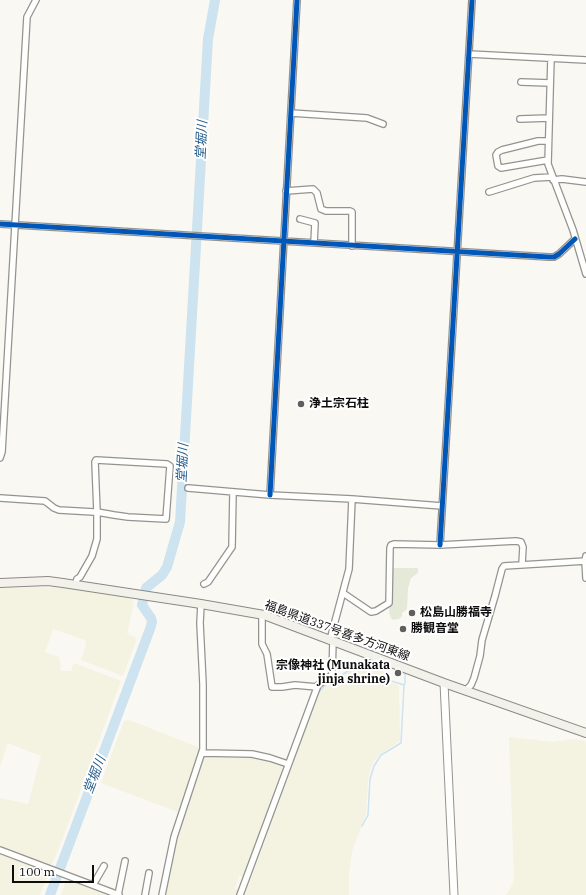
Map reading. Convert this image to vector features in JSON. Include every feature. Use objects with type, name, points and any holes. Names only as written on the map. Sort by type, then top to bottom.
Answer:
[{"type":"main road","name":"福島県道337号喜多方河東線","points":[[0,583],[48,581],[201,604],[274,618],[444,683],[586,733]]},
{"type":"street","points":[[0,458],[27,17],[36,0]]},
{"type":"street","points":[[270,495],[298,0]]},
{"type":"street","points":[[440,545],[472,0]]},
{"type":"street","points":[[469,54],[586,60]]},
{"type":"street","points":[[551,58],[548,160],[586,274]]},
{"type":"street","points":[[521,82],[550,83]]},
{"type":"street","points":[[291,113],[367,118],[382,124]]},
{"type":"street","points":[[520,119],[549,118]]},
{"type":"street","points":[[548,141],[538,141],[502,150],[496,155],[498,166],[501,168],[548,160]]},
{"type":"street","points":[[489,192],[534,178],[553,178],[586,182]]},
{"type":"street","points":[[286,191],[313,189],[316,193],[320,209],[352,212],[352,246]]},
{"type":"street","points":[[300,219],[315,223],[314,243]]},
{"type":"street","points":[[0,224],[457,253],[554,257],[560,254],[575,239]]},
{"type":"street","points":[[0,498],[45,501],[59,510],[98,512],[128,517],[166,519],[170,466],[167,464],[96,460],[98,512],[97,535],[90,559],[80,577],[77,579],[75,585]]},
{"type":"street","points":[[188,488],[442,506]]},
{"type":"street","points":[[204,584],[208,582],[232,547],[233,492]]},
{"type":"street","points":[[240,895],[317,687],[332,675],[331,641],[349,569],[352,499]]},
{"type":"street","points":[[343,593],[371,612],[376,611],[389,603],[391,545],[394,544],[440,545],[518,541],[521,542],[523,547],[522,564]]},
{"type":"street","points":[[466,690],[471,685],[474,678],[480,656],[482,640],[504,566],[586,559],[586,578]]},
{"type":"street","points":[[162,895],[176,828],[203,753],[203,684],[200,623],[201,604]]},
{"type":"street","points":[[262,615],[262,644],[267,654],[272,687],[295,685],[317,687]]},
{"type":"street","points":[[444,683],[454,895]]},
{"type":"street","points":[[203,753],[252,754],[288,764]]},
{"type":"street","points":[[0,850],[118,895],[126,861]]},
{"type":"street","points":[[93,886],[104,866]]},
{"type":"street","points":[[145,895],[149,873]]},
{"type":"shaded area","points":[[0,588],[69,588],[131,599],[134,602],[127,634],[135,637],[136,641],[123,676],[81,660],[86,645],[85,640],[53,629],[45,652],[59,657],[61,671],[71,671],[74,663],[121,681],[61,843],[52,864],[49,865],[0,847],[0,798],[28,804],[41,756],[8,743],[0,767]]},
{"type":"shaded area","points":[[359,668],[383,670],[385,680],[399,686],[400,740],[381,753],[371,767],[368,780],[366,815],[353,848],[351,859],[349,873],[349,895],[245,895],[318,696],[323,688],[352,670]]},
{"type":"shaded area","points":[[129,720],[198,747],[200,751],[178,812],[101,783],[124,721]]},
{"type":"shaded area","points":[[509,737],[553,742],[574,739],[586,741],[586,895],[506,895],[513,884],[514,877]]},
{"type":"shaded area","points":[[204,757],[262,758],[283,766],[244,877],[239,876],[235,888],[240,890],[238,895],[165,895],[178,833]]},
{"type":"shaded area","points":[[0,853],[49,872],[40,895],[0,895]]},
{"type":"shaded area","points":[[67,878],[112,895],[61,895]]},
{"type":"green space","points":[[392,568],[418,568],[418,573],[411,578],[408,588],[407,609],[402,613],[402,616],[399,619],[393,620],[389,613]]},
{"type":"waterway","name":"堂堀川","points":[[50,895],[150,629],[152,622],[151,618],[142,605],[146,588],[162,575],[167,567],[180,522],[208,39],[215,0]]},
{"type":"waterway","points":[[313,706],[317,695],[324,686],[353,668],[362,666],[373,669],[382,666],[386,669],[388,680],[404,685],[405,671]]},
{"type":"waterway","points":[[386,669],[390,666]]},
{"type":"waterway","points":[[362,826],[368,815],[370,779],[374,766],[381,755],[401,743],[404,685]]},
{"type":"waterway","points":[[253,867],[257,857]]},
{"type":"cycle path","points":[[270,495],[297,0]]},
{"type":"cycle path","points":[[440,545],[472,0]]},
{"type":"cycle path","points":[[0,224],[549,257],[554,257],[559,254],[575,239]]},
{"type":"place","name":"浄土宗石柱","points":[[301,404]]},
{"type":"place","name":"松島山勝福寺","points":[[412,613]]},
{"type":"place","name":"勝観音堂","points":[[403,629]]},
{"type":"place","name":"宗像神社 (Munakata jinja shrine)","points":[[398,673]]}]
